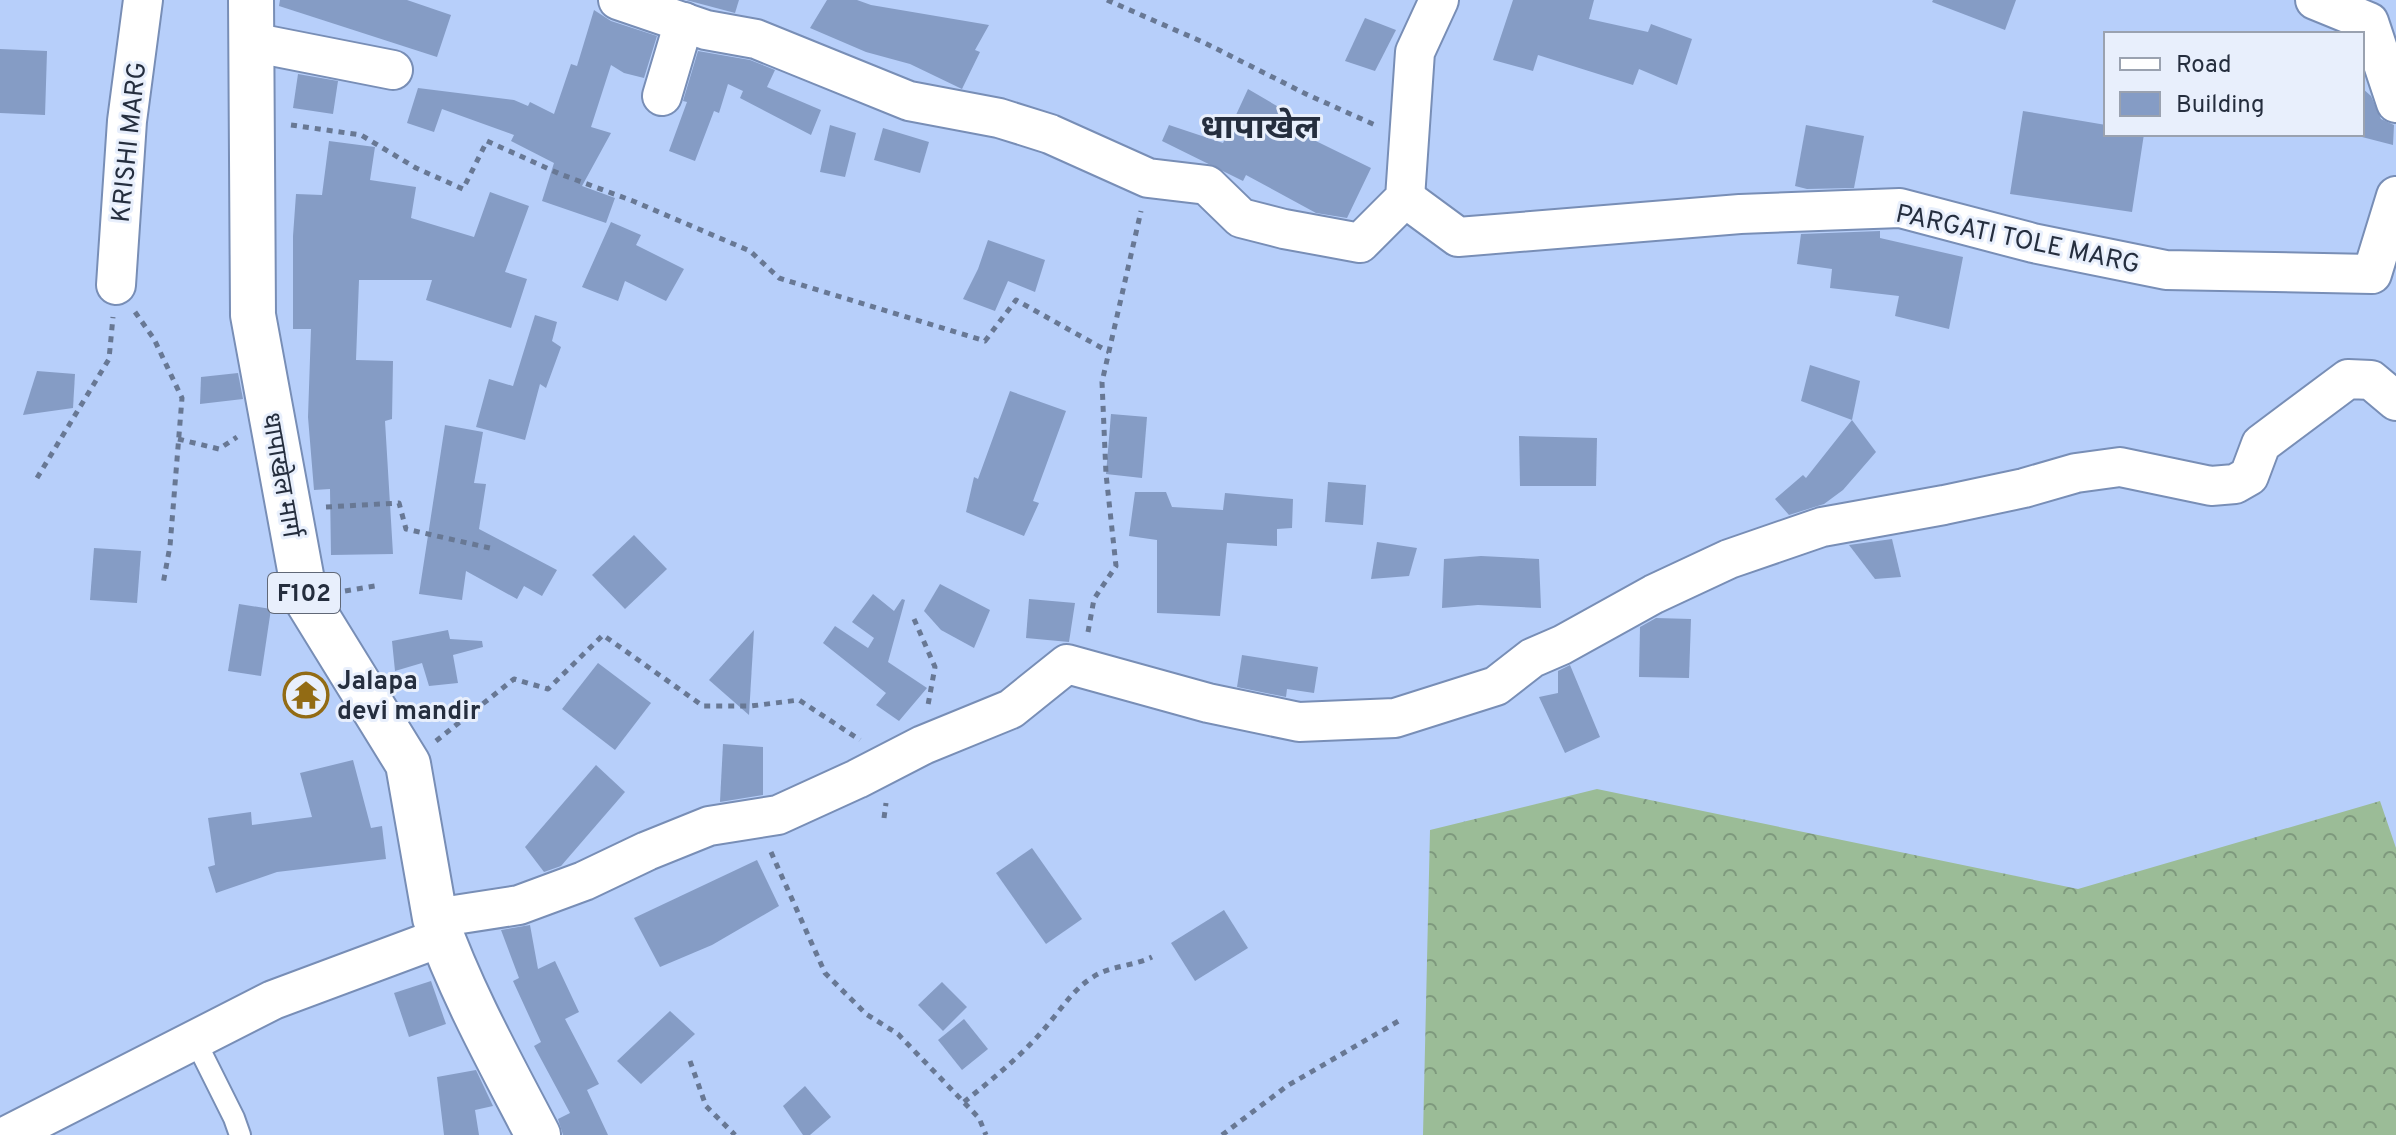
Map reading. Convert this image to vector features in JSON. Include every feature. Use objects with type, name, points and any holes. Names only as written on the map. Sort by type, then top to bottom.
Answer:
[{"type":"main road","name":"धापाखेल मार्ग","points":[[251,21],[253,315],[305,597],[408,764],[438,928],[476,1018],[538,1135]]},
{"type":"street","name":"KRISHI MARG","points":[[116,285],[127,121],[143,0]]},
{"type":"street","points":[[631,2],[706,30],[756,39],[909,101],[999,118],[1050,134],[1148,178],[1207,185],[1241,218],[1360,243],[1405,198],[1415,52],[1439,0]]},
{"type":"street","points":[[2315,0],[2369,22],[2396,103]]},
{"type":"street","points":[[251,21],[393,70]]},
{"type":"street","points":[[662,96],[684,22]]},
{"type":"street","name":"PARGATI TOLE MARG","points":[[1405,198],[1458,237],[1740,214],[1900,208],[2033,243],[2166,270],[2372,274],[2396,196]]},
{"type":"street","points":[[8,1135],[273,1000],[438,928],[519,905],[584,881],[709,826],[778,815],[891,760],[1011,709],[1067,664],[1208,703],[1299,722],[1395,718],[1496,686],[1532,658],[1562,645],[1654,594],[1729,559],[1822,527],[1958,503],[2076,473],[2120,467],[2211,486],[2235,484],[2249,476],[2261,444],[2348,379],[2371,380],[2396,401]]},
{"type":"lane","points":[[195,1040],[240,1135]]},
{"type":"path","points":[[1107,0],[1409,140]]},
{"type":"path","points":[[252,120],[361,135],[416,168],[463,189],[487,141],[750,251],[779,278],[985,341],[1016,300],[1109,352]]},
{"type":"path","points":[[1067,664],[1081,660],[1094,599],[1116,566],[1106,474],[1102,382],[1148,178]]},
{"type":"path","points":[[116,285],[154,339],[182,398],[170,546],[163,584]]},
{"type":"path","points":[[37,478],[109,359],[116,285]]},
{"type":"path","points":[[178,439],[219,449],[271,415]]},
{"type":"path","points":[[289,509],[399,503],[406,529],[494,549]]},
{"type":"path","points":[[914,619],[935,667],[928,709]]},
{"type":"path","points":[[408,764],[514,679],[548,689],[603,635],[703,706],[751,706],[799,700],[891,760]]},
{"type":"path","points":[[757,818],[825,973],[866,1014],[898,1034],[979,1118],[986,1135]]},
{"type":"path","points":[[964,1102],[995,1078],[1050,1023],[1069,995],[1096,974],[1138,964],[1152,957]]},
{"type":"path","points":[[1222,1135],[1287,1086],[1402,1019]]},
{"type":"path","points":[[690,1061],[706,1106],[735,1135]]},
{"type":"green space","points":[[1597,789],[2078,889],[2380,801],[2396,848],[2396,1135],[1423,1135],[1430,830]]},
{"type":"building","points":[[280,0],[407,0],[451,15],[437,57],[279,6]]},
{"type":"building","points":[[686,0],[739,0],[735,13]]},
{"type":"building","points":[[827,0],[857,0],[989,25],[975,50],[980,52],[962,89],[910,64],[866,52],[810,28]]},
{"type":"building","points":[[1513,0],[1594,0],[1589,19],[1648,32],[1651,24],[1692,39],[1677,85],[1639,69],[1633,85],[1538,55],[1533,71],[1493,60]]},
{"type":"building","points":[[1933,0],[2016,0],[2005,30]]},
{"type":"building","points":[[594,10],[611,21],[657,36],[644,78],[624,73],[611,65],[591,127],[611,133],[582,186],[615,198],[606,223],[542,201],[554,163],[511,141],[514,135],[442,109],[434,132],[407,123],[418,88],[514,100],[528,106],[530,102],[554,114],[571,64],[577,66]]},
{"type":"building","points":[[1365,18],[1396,30],[1375,71],[1345,61]]},
{"type":"building","points":[[0,49],[47,51],[45,115],[0,113]]},
{"type":"building","points":[[698,51],[750,60],[775,70],[767,87],[821,110],[811,135],[740,98],[743,91],[728,84],[719,113],[714,111],[695,161],[669,151],[687,102],[683,101]]},
{"type":"building","points":[[298,74],[338,81],[333,114],[293,108]]},
{"type":"building","points":[[1248,89],[1282,109],[1275,121],[1371,168],[1347,218],[1316,213],[1246,175],[1243,181],[1162,141],[1169,125],[1223,143]]},
{"type":"building","points":[[2364,90],[2371,96],[2381,119],[2394,125],[2393,145],[2362,137]]},
{"type":"building","points":[[2023,111],[2104,125],[2104,136],[2144,136],[2132,212],[2010,194]]},
{"type":"building","points":[[830,125],[856,133],[845,177],[820,172]]},
{"type":"building","points":[[1806,125],[1864,136],[1854,188],[1807,189],[1795,186]]},
{"type":"building","points":[[883,128],[929,142],[920,173],[874,160]]},
{"type":"building","points":[[329,141],[375,147],[370,180],[416,187],[411,218],[474,237],[490,192],[529,206],[505,272],[527,279],[511,328],[426,300],[432,280],[359,280],[356,360],[393,361],[392,419],[385,421],[393,554],[331,555],[330,489],[314,490],[308,417],[311,329],[293,329],[293,236],[296,194],[322,195]]},
{"type":"building","points":[[611,222],[641,235],[636,245],[684,269],[666,301],[625,281],[618,301],[582,287]]},
{"type":"building","points":[[1880,231],[1880,238],[1963,257],[1949,329],[1895,316],[1899,296],[1830,288],[1832,269],[1797,264],[1801,234]]},
{"type":"building","points":[[988,240],[1045,260],[1035,292],[1008,281],[995,311],[963,299]]},
{"type":"building","points":[[535,315],[557,322],[552,341],[561,347],[546,388],[540,384],[525,440],[476,427],[489,379],[513,386]]},
{"type":"building","points":[[1810,365],[1860,381],[1852,420],[1801,401]]},
{"type":"building","points":[[37,371],[75,374],[73,408],[23,415]]},
{"type":"building","points":[[238,373],[243,399],[200,404],[201,377]]},
{"type":"building","points":[[1010,391],[1066,411],[1033,501],[1039,503],[1024,536],[966,512],[974,477],[978,479]]},
{"type":"building","points":[[1111,414],[1147,417],[1142,478],[1106,474]]},
{"type":"building","points":[[1852,420],[1876,452],[1843,490],[1824,504],[1789,515],[1775,499],[1803,475],[1806,478]]},
{"type":"building","points":[[445,425],[483,432],[474,483],[486,484],[479,529],[557,570],[542,596],[524,586],[517,599],[466,571],[462,600],[419,594]]},
{"type":"building","points":[[1519,436],[1597,438],[1596,486],[1520,486]]},
{"type":"building","points":[[1328,482],[1366,485],[1363,525],[1325,522]]},
{"type":"building","points":[[1135,492],[1166,492],[1172,507],[1223,510],[1225,493],[1293,499],[1292,528],[1277,529],[1277,546],[1227,543],[1220,616],[1157,613],[1157,540],[1129,536]]},
{"type":"building","points":[[634,535],[667,569],[625,609],[592,575]]},
{"type":"building","points":[[1892,539],[1901,577],[1875,579],[1849,545]]},
{"type":"building","points":[[1377,542],[1417,548],[1409,576],[1371,579]]},
{"type":"building","points":[[94,548],[141,551],[137,603],[90,600]]},
{"type":"building","points":[[1481,556],[1539,559],[1541,608],[1478,605],[1442,608],[1444,559]]},
{"type":"building","points":[[940,584],[990,610],[974,648],[941,630],[924,611]]},
{"type":"building","points":[[873,594],[894,611],[902,599],[905,600],[888,662],[927,688],[899,721],[876,705],[886,693],[823,643],[835,626],[868,648],[874,638],[852,622]]},
{"type":"building","points":[[1029,599],[1075,603],[1069,642],[1026,638]]},
{"type":"building","points":[[239,604],[271,609],[261,676],[228,671]]},
{"type":"building","points":[[1656,618],[1691,619],[1689,678],[1639,677],[1640,627]]},
{"type":"building","points":[[448,630],[450,639],[482,641],[483,647],[453,655],[458,683],[429,686],[422,663],[395,671],[392,641]]},
{"type":"building","points":[[754,630],[749,715],[709,680]]},
{"type":"building","points":[[1242,655],[1318,667],[1314,693],[1287,689],[1286,697],[1237,687]]},
{"type":"building","points":[[598,663],[651,703],[615,750],[562,709]]},
{"type":"building","points":[[1570,665],[1600,737],[1565,753],[1539,697],[1558,693],[1558,671]]},
{"type":"building","name":"Jalapa devi mandir","points":[[293,675],[319,684],[319,710],[293,707]]},
{"type":"building","points":[[723,744],[763,747],[763,795],[720,802]]},
{"type":"building","points":[[353,760],[371,828],[382,826],[386,859],[277,872],[216,893],[208,867],[215,865],[208,818],[251,812],[252,825],[312,817],[300,773]]},
{"type":"building","points":[[596,765],[625,792],[561,866],[544,872],[525,847]]},
{"type":"building","points":[[1032,848],[1082,919],[1046,944],[996,873]]},
{"type":"building","points":[[757,860],[779,906],[712,945],[660,967],[634,918]]},
{"type":"building","points":[[1224,910],[1248,948],[1195,981],[1171,943]]},
{"type":"building","points":[[530,925],[538,969],[555,961],[579,1012],[565,1019],[599,1084],[587,1090],[608,1135],[563,1135],[558,1119],[570,1113],[534,1046],[541,1042],[513,981],[519,978],[501,930]]},
{"type":"building","points":[[431,981],[446,1024],[409,1037],[394,993]]},
{"type":"building","points":[[942,982],[967,1007],[943,1031],[918,1005]]},
{"type":"building","points":[[670,1011],[695,1034],[641,1084],[617,1061]]},
{"type":"building","points":[[964,1019],[988,1049],[962,1070],[938,1040]]},
{"type":"building","points":[[476,1070],[493,1106],[475,1110],[479,1135],[444,1135],[437,1077]]},
{"type":"building","points":[[805,1086],[831,1117],[810,1135],[803,1135],[783,1106]]},
{"type":"place","name":"Jalapa devi mandir","points":[[306,695]]},
{"type":"district","name":"धापाखेल","points":[[1260,126]]}]
